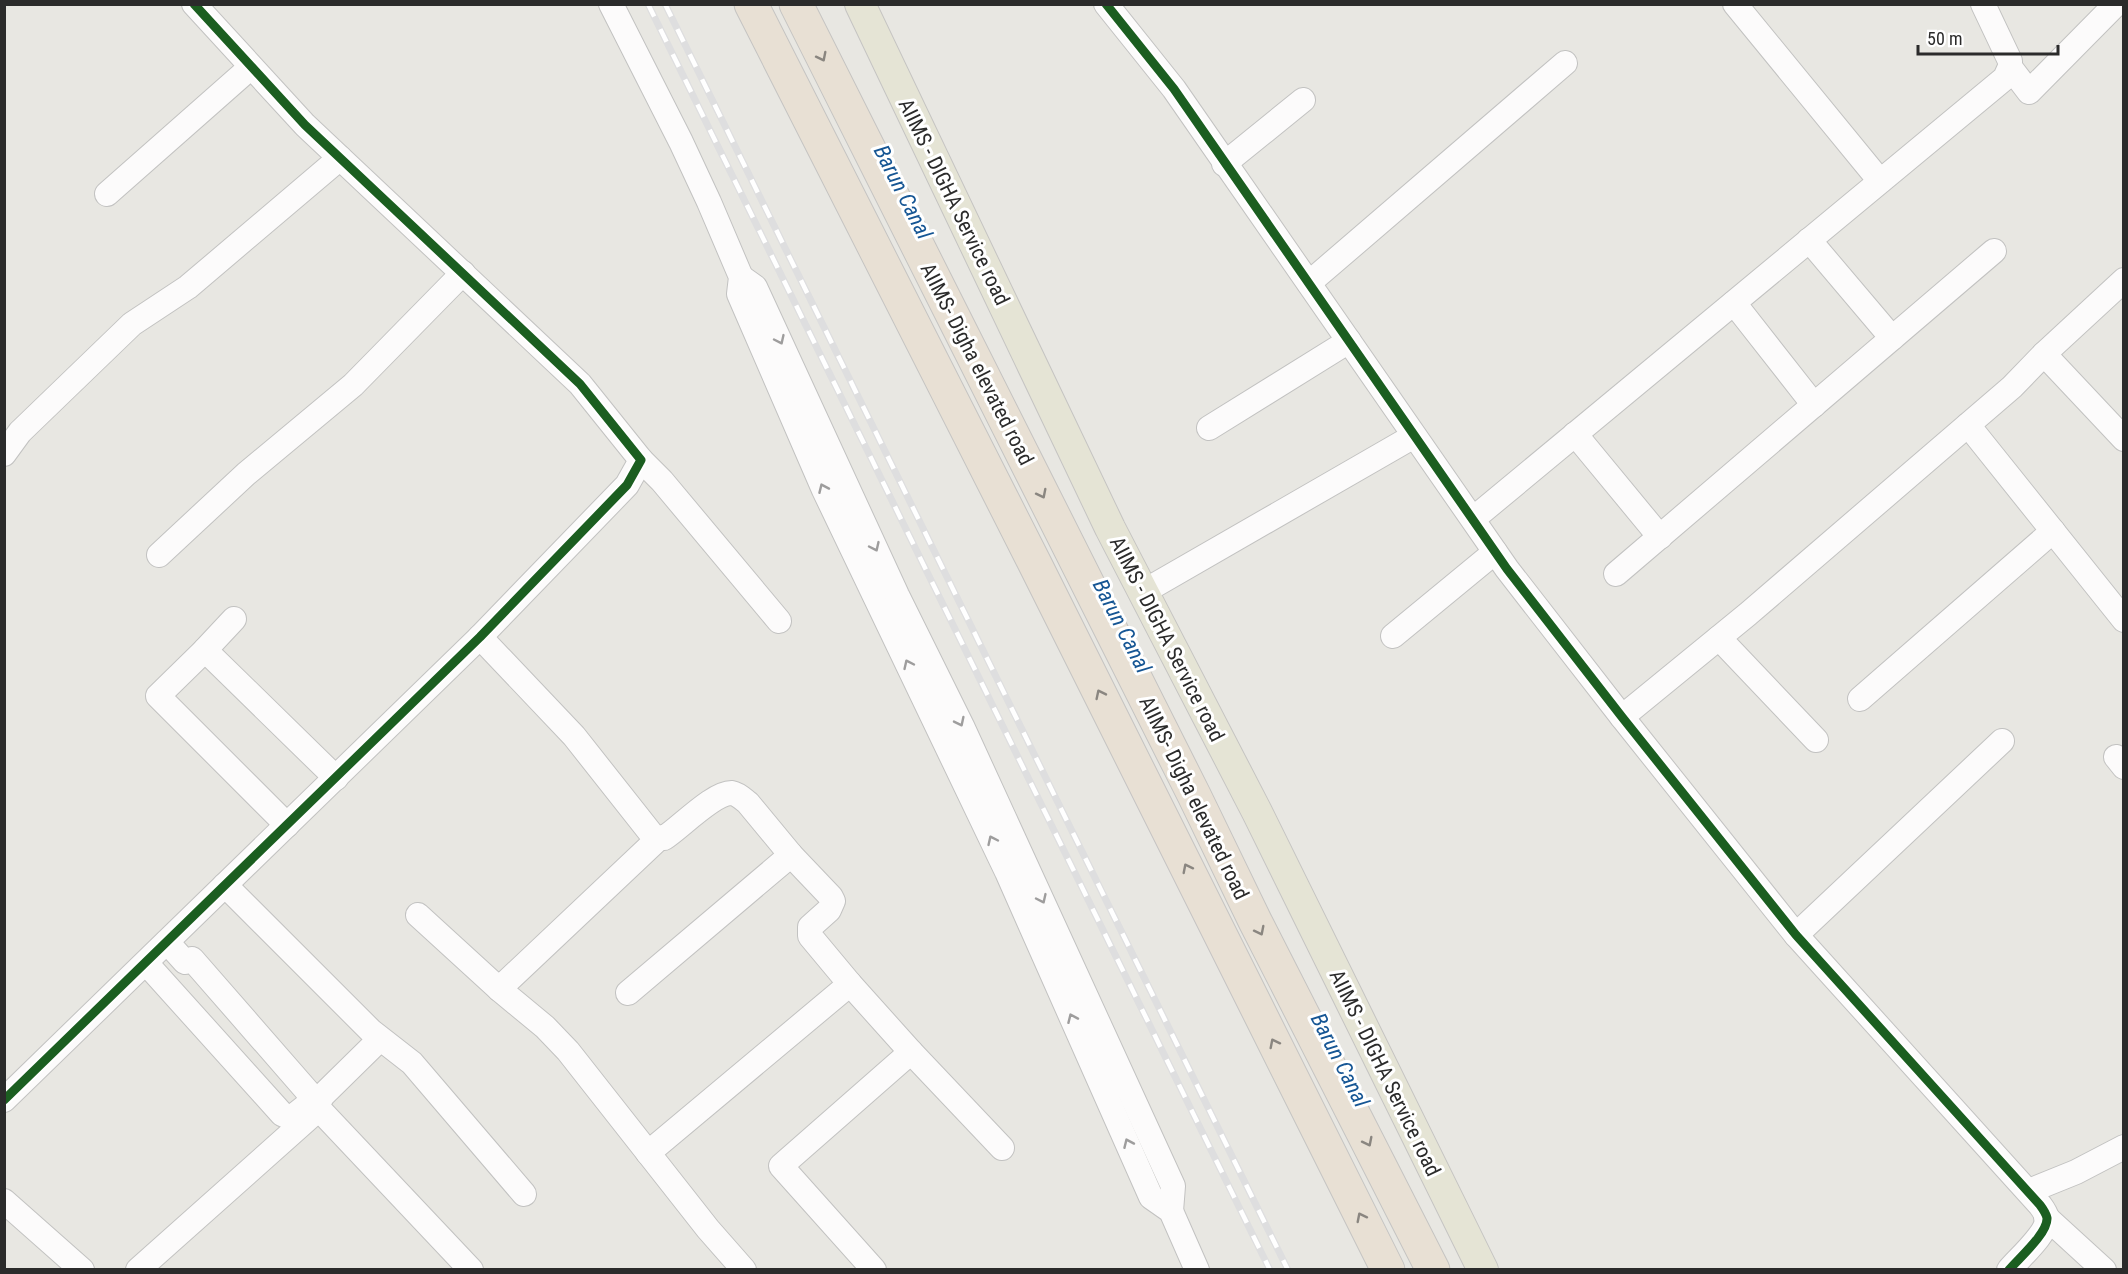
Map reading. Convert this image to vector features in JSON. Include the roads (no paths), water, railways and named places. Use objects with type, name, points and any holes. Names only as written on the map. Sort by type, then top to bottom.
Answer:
[{"type":"highway","name":"AIIMS- Digha elevated road","points":[[751,4],[1030,553],[1388,1269]]},
{"type":"highway","name":"AIIMS- Digha elevated road","points":[[796,4],[1142,691],[1255,921],[1433,1269]]},
{"type":"main road","name":"AIIMS - DIGHA Service road","points":[[860,4],[1110,528],[1257,813],[1483,1269]]},
{"type":"street","points":[[194,4],[305,125],[580,384],[641,460],[662,481],[779,621]]},
{"type":"street","points":[[610,4],[681,142],[741,277],[755,287],[897,596],[962,726],[1173,1186],[1171,1211],[1197,1269]]},
{"type":"street","points":[[1106,4],[1174,89],[1495,552],[1622,717],[1796,935],[2029,1191],[2040,1204],[2046,1217],[2104,1269]]},
{"type":"street","points":[[1735,4],[1880,181]]},
{"type":"street","points":[[1983,4],[2007,53],[2010,67],[2029,92],[2116,4]]},
{"type":"street","points":[[1309,283],[1565,63]]},
{"type":"street","points":[[107,194],[251,67]]},
{"type":"street","points":[[1473,519],[1997,86],[2005,78],[2010,67]]},
{"type":"street","points":[[1224,164],[1303,100]]},
{"type":"street","points":[[4,454],[20,432],[132,324],[188,287],[340,158]]},
{"type":"street","points":[[1809,240],[1892,338]]},
{"type":"street","points":[[1616,574],[1994,251]]},
{"type":"street","points":[[159,555],[246,474],[353,385],[464,273]]},
{"type":"street","points":[[1622,717],[1719,638],[2012,387],[2124,280]]},
{"type":"street","points":[[1734,303],[1814,405]]},
{"type":"street","points":[[1209,428],[1349,341]]},
{"type":"street","points":[[2044,354],[2124,439]]},
{"type":"street","points":[[1968,424],[2124,620]]},
{"type":"street","points":[[1575,434],[1660,537]]},
{"type":"street","points":[[1143,592],[1414,436]]},
{"type":"street","points":[[4,1100],[480,637],[627,485],[641,460]]},
{"type":"street","points":[[1860,699],[2053,531]]},
{"type":"street","points":[[1393,636],[1495,552]]},
{"type":"street","points":[[234,619],[158,696],[287,825]]},
{"type":"street","points":[[480,637],[574,736],[653,836],[664,838],[671,834],[716,798],[732,793],[748,803],[833,901],[832,908],[813,924],[809,932],[810,936],[911,1052],[1002,1148]]},
{"type":"street","points":[[1719,638],[1816,740]]},
{"type":"street","points":[[205,650],[336,778]]},
{"type":"street","points":[[1796,935],[2002,741]]},
{"type":"street","points":[[499,989],[659,838]]},
{"type":"street","points":[[628,993],[791,855]]},
{"type":"street","points":[[225,885],[380,1039],[412,1063],[525,1194]]},
{"type":"street","points":[[418,915],[499,989],[545,1027],[568,1052],[708,1229],[744,1269]]},
{"type":"street","points":[[146,963],[282,1114],[291,1118],[310,1103],[308,1092],[192,959],[185,962],[167,942]]},
{"type":"street","points":[[648,1153],[850,984]]},
{"type":"street","points":[[380,1039],[323,1095],[318,1103],[320,1109],[471,1269]]},
{"type":"street","points":[[874,1269],[782,1166],[911,1052]]},
{"type":"street","points":[[138,1269],[320,1109]]},
{"type":"street","points":[[2029,1191],[2076,1172],[2124,1147]]},
{"type":"street","points":[[4,1201],[82,1269]]},
{"type":"street","points":[[2009,1269],[2044,1230],[2046,1217]]},
{"type":"railway","points":[[648,4],[1270,1270]]},
{"type":"railway","points":[[665,4],[1288,1270]]},
{"type":"water label","name":"Barun Canal","points":[[903,192]]},
{"type":"water label","name":"Barun Canal","points":[[1122,626]]},
{"type":"water label","name":"Barun Canal","points":[[1340,1060]]}]
